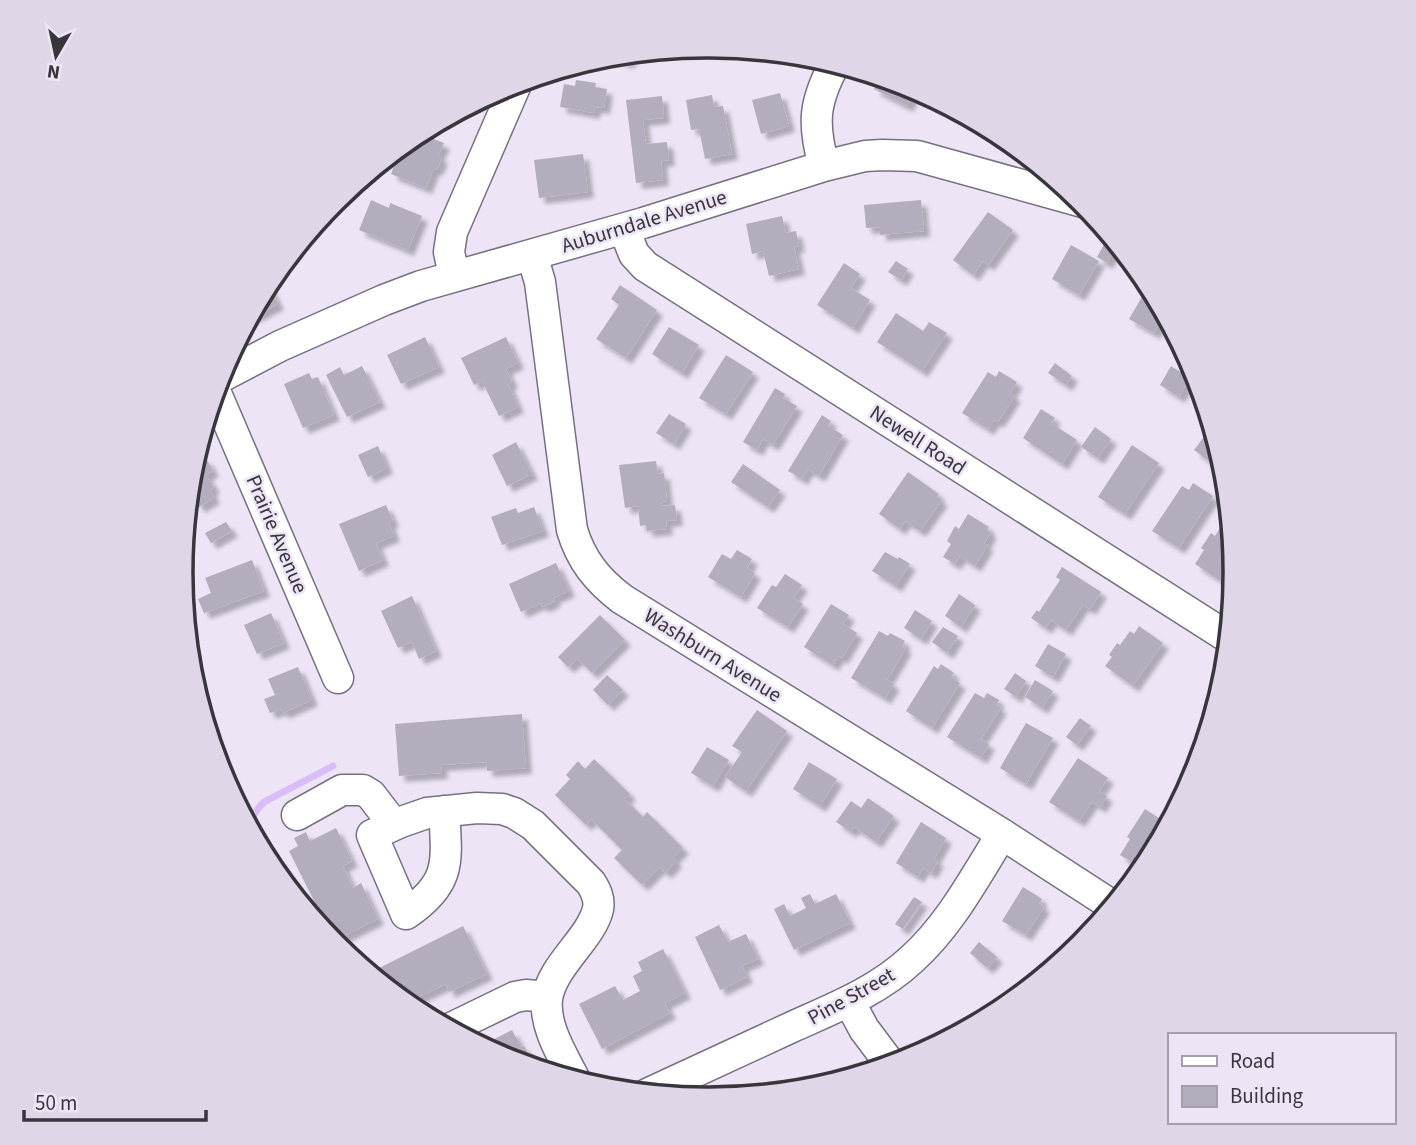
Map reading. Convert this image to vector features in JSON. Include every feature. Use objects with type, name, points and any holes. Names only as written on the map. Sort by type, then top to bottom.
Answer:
[{"type":"street","points":[[824,166],[817,139],[816,118],[820,97],[831,73]]},
{"type":"street","points":[[454,276],[449,249],[452,232],[510,97]]},
{"type":"street","name":"Auburndale Avenue","points":[[235,370],[280,346],[421,286],[624,229],[824,166],[865,156],[917,156],[1054,192]]},
{"type":"street","name":"Newell Road","points":[[624,229],[634,254],[652,271],[1219,632]]},
{"type":"street","name":"Washburn Avenue","points":[[533,255],[540,282],[570,522],[576,543],[593,573],[622,599],[1104,900]]},
{"type":"street","name":"Prairie Avenue","points":[[221,406],[338,678]]},
{"type":"street","points":[[297,815],[342,790],[363,790],[394,825]]},
{"type":"street","points":[[444,811],[447,853],[444,873],[433,892],[406,914],[372,835],[413,817],[444,811],[489,807],[514,813],[533,825],[596,891],[598,908],[595,916],[556,974],[547,997],[547,1010],[553,1033],[570,1068]]},
{"type":"street","name":"Pine Street","points":[[666,1085],[849,1001],[898,971],[925,947],[951,914],[1002,834]]},
{"type":"street","points":[[461,1023],[515,997],[547,997]]},
{"type":"street","points":[[849,1001],[864,1029],[884,1056]]},
{"type":"building","points":[[576,80],[596,83],[595,87],[607,89],[604,108],[595,107],[594,113],[560,107],[564,84],[575,86]]},
{"type":"building","points":[[876,86],[910,99],[907,106],[874,89]]},
{"type":"building","points":[[780,93],[789,126],[761,134],[752,100]]},
{"type":"building","points":[[712,95],[714,107],[723,106],[732,154],[705,159],[699,129],[691,130],[686,100]]},
{"type":"building","points":[[662,96],[664,118],[643,120],[646,144],[667,142],[669,160],[661,161],[663,180],[636,183],[626,100]]},
{"type":"building","points":[[432,139],[444,143],[438,156],[442,158],[437,170],[434,168],[426,188],[391,174],[395,164]]},
{"type":"building","points":[[583,154],[588,192],[539,198],[534,160]]},
{"type":"building","points":[[371,200],[389,208],[390,203],[422,216],[408,250],[359,230]]},
{"type":"building","points":[[921,200],[924,231],[880,235],[880,227],[866,228],[864,205]]},
{"type":"building","points":[[988,212],[1013,230],[988,265],[983,261],[973,275],[953,260]]},
{"type":"building","points":[[782,216],[786,233],[796,231],[799,246],[794,247],[799,269],[769,276],[763,251],[752,254],[746,224]]},
{"type":"building","points":[[1104,244],[1112,254],[1107,263],[1097,257]]},
{"type":"building","points":[[1071,245],[1099,261],[1079,295],[1052,279]]},
{"type":"building","points":[[896,261],[908,269],[901,280],[888,272]]},
{"type":"building","points":[[844,263],[860,274],[851,288],[870,300],[853,328],[817,305]]},
{"type":"building","points":[[620,285],[657,310],[626,358],[596,339],[619,305],[611,299]]},
{"type":"building","points":[[274,296],[278,304],[265,311]]},
{"type":"building","points":[[1142,297],[1159,325],[1154,333],[1129,319]]},
{"type":"building","points":[[896,313],[923,331],[929,322],[947,333],[922,371],[877,342]]},
{"type":"building","points":[[669,327],[699,345],[682,373],[652,354]]},
{"type":"building","points":[[425,337],[439,367],[401,384],[387,355]]},
{"type":"building","points":[[506,337],[518,363],[506,369],[512,382],[508,384],[518,407],[499,416],[482,381],[474,385],[461,358]]},
{"type":"building","points":[[726,355],[753,372],[726,414],[699,398]]},
{"type":"building","points":[[1055,363],[1072,376],[1066,385],[1048,373]]},
{"type":"building","points":[[362,366],[380,402],[347,417],[326,375],[340,367],[344,375]]},
{"type":"building","points":[[1171,366],[1183,373],[1187,384],[1179,397],[1160,385]]},
{"type":"building","points":[[999,371],[1017,382],[1010,393],[1015,396],[998,422],[994,420],[988,429],[962,413],[988,372],[996,377]]},
{"type":"building","points":[[309,373],[312,379],[318,377],[334,415],[303,428],[284,384]]},
{"type":"building","points":[[775,388],[785,394],[783,398],[797,406],[773,445],[763,439],[757,450],[743,442]]},
{"type":"building","points":[[1041,409],[1055,418],[1051,423],[1077,440],[1062,464],[1023,438]]},
{"type":"building","points":[[669,414],[686,424],[674,444],[656,433]]},
{"type":"building","points":[[822,415],[831,421],[828,426],[843,435],[819,476],[808,469],[802,479],[788,471]]},
{"type":"building","points":[[1095,427],[1111,439],[1098,458],[1081,447]]},
{"type":"building","points":[[1204,436],[1210,461],[1210,462],[1194,450]]},
{"type":"building","points":[[516,442],[532,474],[507,486],[492,455]]},
{"type":"building","points":[[1132,445],[1159,463],[1125,514],[1098,497]]},
{"type":"building","points":[[378,446],[387,468],[368,477],[358,455]]},
{"type":"building","points":[[206,459],[213,471],[206,475],[214,487],[210,490],[214,498],[199,507]]},
{"type":"building","points":[[656,461],[658,474],[664,473],[667,501],[661,502],[662,506],[675,505],[677,520],[666,521],[667,529],[647,531],[646,525],[640,526],[638,506],[625,508],[619,465]]},
{"type":"building","points":[[743,464],[780,490],[768,507],[731,482]]},
{"type":"building","points":[[908,472],[939,494],[937,497],[942,500],[920,531],[905,521],[900,529],[879,514]]},
{"type":"building","points":[[1193,483],[1213,496],[1179,548],[1152,531],[1182,486],[1189,490]]},
{"type":"building","points":[[386,505],[393,521],[389,523],[394,536],[376,543],[383,560],[359,571],[339,524]]},
{"type":"building","points":[[534,507],[543,531],[502,545],[491,517],[516,508],[518,513]]},
{"type":"building","points":[[968,514],[989,527],[987,530],[991,532],[984,544],[988,545],[975,566],[960,556],[955,564],[943,557],[951,544],[947,541],[955,526],[959,529]]},
{"type":"building","points":[[226,522],[232,531],[211,543],[205,533]]},
{"type":"building","points":[[1221,527],[1222,582],[1195,564],[1211,533],[1215,536]]},
{"type":"building","points":[[737,550],[752,559],[747,568],[755,573],[741,597],[708,577],[722,554],[731,559]]},
{"type":"building","points":[[885,552],[910,564],[896,586],[872,571]]},
{"type":"building","points":[[252,560],[264,591],[204,613],[198,599],[211,593],[205,578]]},
{"type":"building","points":[[556,563],[569,591],[553,598],[555,601],[542,607],[541,603],[521,612],[509,584]]},
{"type":"building","points":[[1062,567],[1101,592],[1090,609],[1083,605],[1066,630],[1051,620],[1046,628],[1031,618],[1037,610],[1039,612],[1060,580],[1056,577]]},
{"type":"building","points":[[785,574],[802,585],[793,598],[803,604],[788,627],[757,608],[772,585],[776,587]]},
{"type":"building","points":[[959,594],[975,605],[961,627],[945,616]]},
{"type":"building","points":[[412,596],[436,651],[419,659],[412,642],[398,648],[381,611]]},
{"type":"building","points":[[831,604],[849,615],[843,624],[857,633],[842,658],[838,656],[833,665],[804,647]]},
{"type":"building","points":[[915,610],[932,621],[921,639],[904,628]]},
{"type":"building","points":[[271,613],[284,643],[257,654],[244,625]]},
{"type":"building","points":[[600,615],[625,640],[592,673],[577,659],[568,667],[558,657]]},
{"type":"building","points":[[1139,626],[1163,643],[1133,686],[1105,666],[1117,643],[1120,645],[1130,631],[1134,634]]},
{"type":"building","points":[[943,627],[958,636],[947,653],[932,642]]},
{"type":"building","points":[[879,631],[905,641],[902,646],[906,648],[887,680],[894,684],[885,698],[851,678]]},
{"type":"building","points":[[1048,644],[1066,654],[1053,677],[1035,666]]},
{"type":"building","points":[[941,664],[954,673],[951,677],[960,683],[932,728],[906,711],[934,666],[938,669]]},
{"type":"building","points":[[298,667],[312,700],[283,713],[281,709],[270,713],[264,699],[275,695],[268,679]]},
{"type":"building","points":[[1015,673],[1026,681],[1016,697],[1004,689]]},
{"type":"building","points":[[607,675],[623,690],[608,705],[593,690]]},
{"type":"building","points":[[1035,680],[1053,691],[1042,708],[1025,697]]},
{"type":"building","points":[[975,693],[984,698],[987,693],[999,700],[996,705],[1001,708],[981,739],[989,744],[981,758],[947,737]]},
{"type":"building","points":[[757,710],[787,731],[746,791],[725,777],[742,752],[732,746]]},
{"type":"building","points":[[522,714],[526,768],[487,771],[486,762],[441,765],[442,773],[399,776],[395,724]]},
{"type":"building","points":[[1080,718],[1091,726],[1077,745],[1066,737]]},
{"type":"building","points":[[1026,723],[1053,738],[1026,784],[1000,768]]},
{"type":"building","points":[[707,747],[729,760],[713,786],[691,773]]},
{"type":"building","points":[[1078,758],[1108,778],[1099,791],[1107,796],[1100,807],[1092,802],[1079,821],[1049,802]]},
{"type":"building","points":[[594,759],[630,794],[625,799],[643,817],[647,812],[683,848],[673,858],[676,862],[665,873],[660,867],[642,885],[614,858],[622,850],[591,819],[586,825],[555,795],[570,779],[566,775],[578,761],[585,769]]},
{"type":"building","points":[[809,762],[837,779],[820,806],[793,789]]},
{"type":"building","points":[[868,798],[894,816],[876,842],[854,827],[851,832],[836,822],[851,801],[861,808]]},
{"type":"building","points":[[1145,809],[1160,819],[1137,857],[1134,855],[1130,861],[1120,855],[1130,839],[1127,837]]},
{"type":"building","points":[[921,822],[946,838],[934,859],[938,861],[931,873],[923,868],[918,877],[896,863]]},
{"type":"building","points":[[336,828],[352,861],[343,866],[353,888],[361,883],[378,919],[344,936],[321,912],[289,851],[298,846],[294,838],[306,832],[310,841]]},
{"type":"building","points":[[1023,887],[1042,899],[1039,903],[1044,907],[1026,935],[1002,921]]},
{"type":"building","points":[[810,894],[815,904],[836,894],[850,923],[794,950],[774,909],[784,904],[790,916],[806,908],[801,898]]},
{"type":"building","points":[[914,897],[922,902],[903,929],[895,924]]},
{"type":"building","points":[[719,925],[728,942],[746,934],[758,959],[742,966],[747,977],[720,990],[695,937]]},
{"type":"building","points":[[463,926],[487,974],[449,992],[446,984],[418,997],[379,968]]},
{"type":"building","points":[[979,942],[997,957],[987,968],[970,953]]},
{"type":"building","points":[[663,949],[685,993],[665,1003],[670,1013],[602,1049],[579,1004],[615,986],[623,1000],[640,991],[633,976],[642,971],[638,962]]},
{"type":"building","points":[[512,1030],[529,1055],[511,1048],[493,1040]]},
{"type":"waterway","points":[[254,815],[264,802],[333,766]]}]
